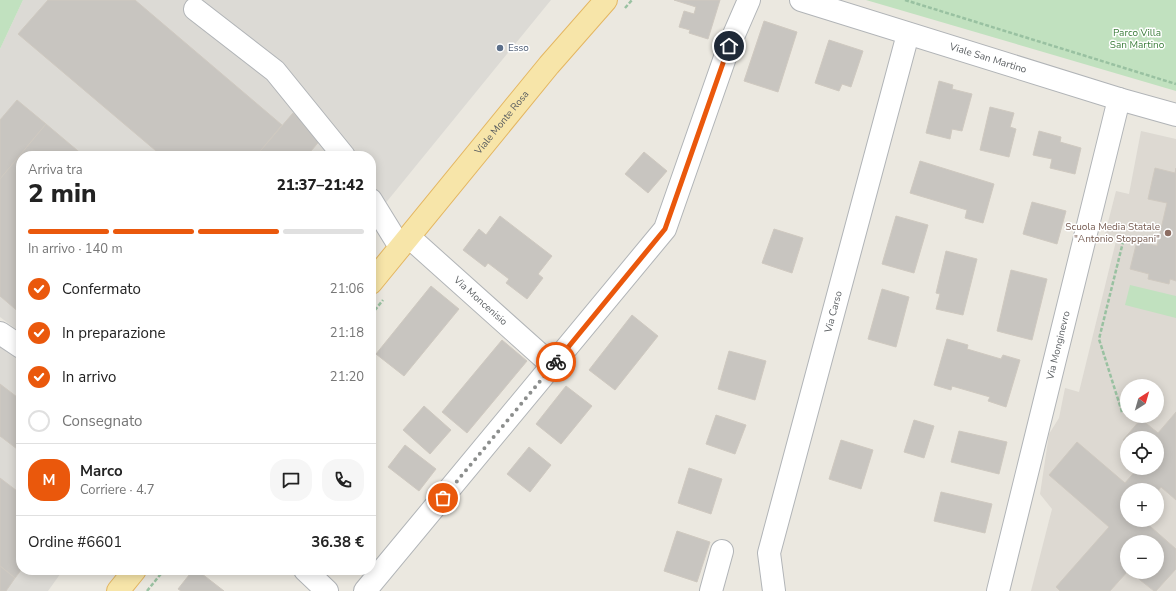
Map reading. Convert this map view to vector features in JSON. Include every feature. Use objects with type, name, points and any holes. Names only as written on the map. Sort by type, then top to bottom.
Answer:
[{"type":"main road","name":"Viale Monte Rosa","points":[[376,277],[549,65],[606,0]]},
{"type":"main road","points":[[118,591],[131,575]]},
{"type":"street","points":[[365,591],[665,229],[729,46],[749,0]]},
{"type":"street","name":"Viale San Martino","points":[[801,0],[1119,99],[1176,115]]},
{"type":"street","points":[[195,9],[275,71],[340,151]]},
{"type":"street","name":"Via Carso","points":[[774,591],[769,553],[908,34]]},
{"type":"street","name":"Via Monginevro","points":[[998,591],[1119,99]]},
{"type":"street","points":[[376,206],[405,242]]},
{"type":"street","name":"Via Moncenisio","points":[[405,242],[553,366]]},
{"type":"street","points":[[0,333],[16,344]]},
{"type":"street","points":[[711,591],[722,551]]},
{"type":"street","points":[[310,575],[327,591]]},
{"type":"path","points":[[905,0],[1176,84]]},
{"type":"path","points":[[1120,406],[1099,339],[1124,238]]},
{"type":"path","points":[[147,591],[160,575]]},
{"type":"shaded area","points":[[23,0],[551,0],[376,215],[376,151],[16,151],[16,329],[0,317],[0,49]]},
{"type":"shaded area","points":[[1141,131],[1176,139],[1176,591],[1031,591],[1052,509],[1040,494],[1049,434],[1059,418],[1065,388],[1079,392],[1117,237],[1105,234],[1116,191],[1129,194]]},
{"type":"shaded area","points":[[0,341],[16,352],[16,575],[59,575],[48,591],[0,591]]},
{"type":"green space","points":[[0,0],[23,0],[0,49]]},
{"type":"green space","name":"Parco Villa San Martino","points":[[866,0],[1176,0],[1176,91]]},
{"type":"green space","points":[[1130,285],[1176,296],[1176,318],[1125,305]]},
{"type":"building","points":[[48,0],[135,0],[282,125],[260,151],[156,151],[18,34]]},
{"type":"building","points":[[674,0],[720,0],[708,39],[689,33],[690,30],[679,27],[684,11],[694,14],[696,7]]},
{"type":"building","points":[[764,21],[797,32],[778,92],[744,81]]},
{"type":"building","points":[[829,40],[863,51],[851,87],[842,84],[839,91],[815,83]]},
{"type":"building","points":[[939,81],[953,85],[952,89],[972,94],[962,131],[952,129],[950,139],[926,133]]},
{"type":"building","points":[[17,100],[46,124],[23,151],[16,151],[16,160],[0,179],[0,120]]},
{"type":"building","points":[[990,107],[1014,113],[1010,127],[1016,129],[1009,157],[980,150]]},
{"type":"building","points":[[293,113],[322,138],[311,151],[260,151]]},
{"type":"building","points":[[46,124],[78,151],[23,151]]},
{"type":"building","points":[[1039,131],[1061,137],[1060,142],[1081,148],[1075,174],[1050,168],[1052,159],[1033,155]]},
{"type":"building","points":[[644,152],[667,171],[648,193],[625,174]]},
{"type":"building","points":[[16,160],[16,310],[0,296],[0,179]]},
{"type":"building","points":[[920,161],[994,184],[983,223],[965,218],[967,210],[910,193]]},
{"type":"building","name":"Scuola Media Statale \"Antonio Stoppani\"","points":[[1155,168],[1175,173],[1176,168],[1176,281],[1170,279],[1169,284],[1148,279],[1149,274],[1130,269],[1137,241],[1157,246],[1167,203],[1148,199]]},
{"type":"building","points":[[1032,202],[1066,211],[1057,244],[1023,234]]},
{"type":"building","points":[[500,216],[552,256],[538,274],[543,278],[527,299],[506,283],[509,279],[488,263],[485,267],[463,250],[479,229],[486,235]]},
{"type":"building","points":[[896,216],[928,225],[914,273],[882,264]]},
{"type":"building","points":[[774,229],[803,238],[792,273],[762,263]]},
{"type":"building","points":[[946,251],[977,259],[963,315],[936,309],[940,294],[936,293]]},
{"type":"building","points":[[1011,270],[1047,279],[1032,340],[997,331]]},
{"type":"building","points":[[431,286],[459,309],[404,376],[376,354]]},
{"type":"building","points":[[882,289],[909,297],[896,347],[868,339]]},
{"type":"building","points":[[632,315],[658,336],[615,390],[589,370]]},
{"type":"building","points":[[947,339],[968,345],[967,349],[1001,359],[1003,355],[1020,360],[1006,407],[988,401],[990,397],[952,386],[951,390],[934,385]]},
{"type":"building","points":[[502,340],[527,361],[467,433],[442,412]]},
{"type":"building","points":[[729,351],[766,361],[755,400],[718,389]]},
{"type":"building","points":[[0,384],[16,396],[16,448],[0,436]]},
{"type":"building","points":[[566,386],[592,406],[561,444],[536,424]]},
{"type":"building","points":[[424,406],[451,430],[430,454],[403,430]]},
{"type":"building","points":[[1176,412],[1176,500],[1164,490],[1164,483],[1125,483],[1132,475],[1164,475],[1164,431],[1160,431]]},
{"type":"building","points":[[716,415],[746,425],[735,454],[706,444]]},
{"type":"building","points":[[914,420],[934,426],[924,458],[904,452]]},
{"type":"building","points":[[1138,423],[1146,423],[1156,431],[1131,431]]},
{"type":"building","points":[[959,431],[1007,442],[999,474],[951,462]]},
{"type":"building","points":[[841,440],[873,450],[861,489],[829,479]]},
{"type":"building","points":[[1077,442],[1125,483],[1120,483],[1120,527],[1151,527],[1160,535],[1120,535],[1121,579],[1110,591],[1060,591],[1056,587],[1109,527],[1049,475]]},
{"type":"building","points":[[405,445],[436,469],[419,491],[388,467]]},
{"type":"building","points":[[529,447],[551,465],[530,492],[507,474]]},
{"type":"building","points":[[689,468],[722,479],[711,514],[678,503]]},
{"type":"building","points":[[0,478],[16,490],[16,575],[17,575],[15,578],[0,566]]},
{"type":"building","points":[[941,492],[992,504],[985,533],[934,521]]},
{"type":"building","points":[[677,531],[710,542],[697,582],[664,571]]},
{"type":"building","points":[[1164,538],[1176,549],[1176,569],[1156,591],[1139,579],[1164,579]]},
{"type":"building","points":[[0,566],[15,578],[6,591],[0,591]]},
{"type":"building","points":[[189,575],[203,575],[224,591],[181,591],[178,589]]},
{"type":"way so far","points":[[443,498],[556,362]]},
{"type":"place","name":"Esso","points":[[500,48]]},
{"type":"place","name":"Scuola Media Statale \"Antonio Stoppani\"","points":[[1168,233]]},
{"type":"route","points":[[556,362],[665,229],[729,46]]}]
